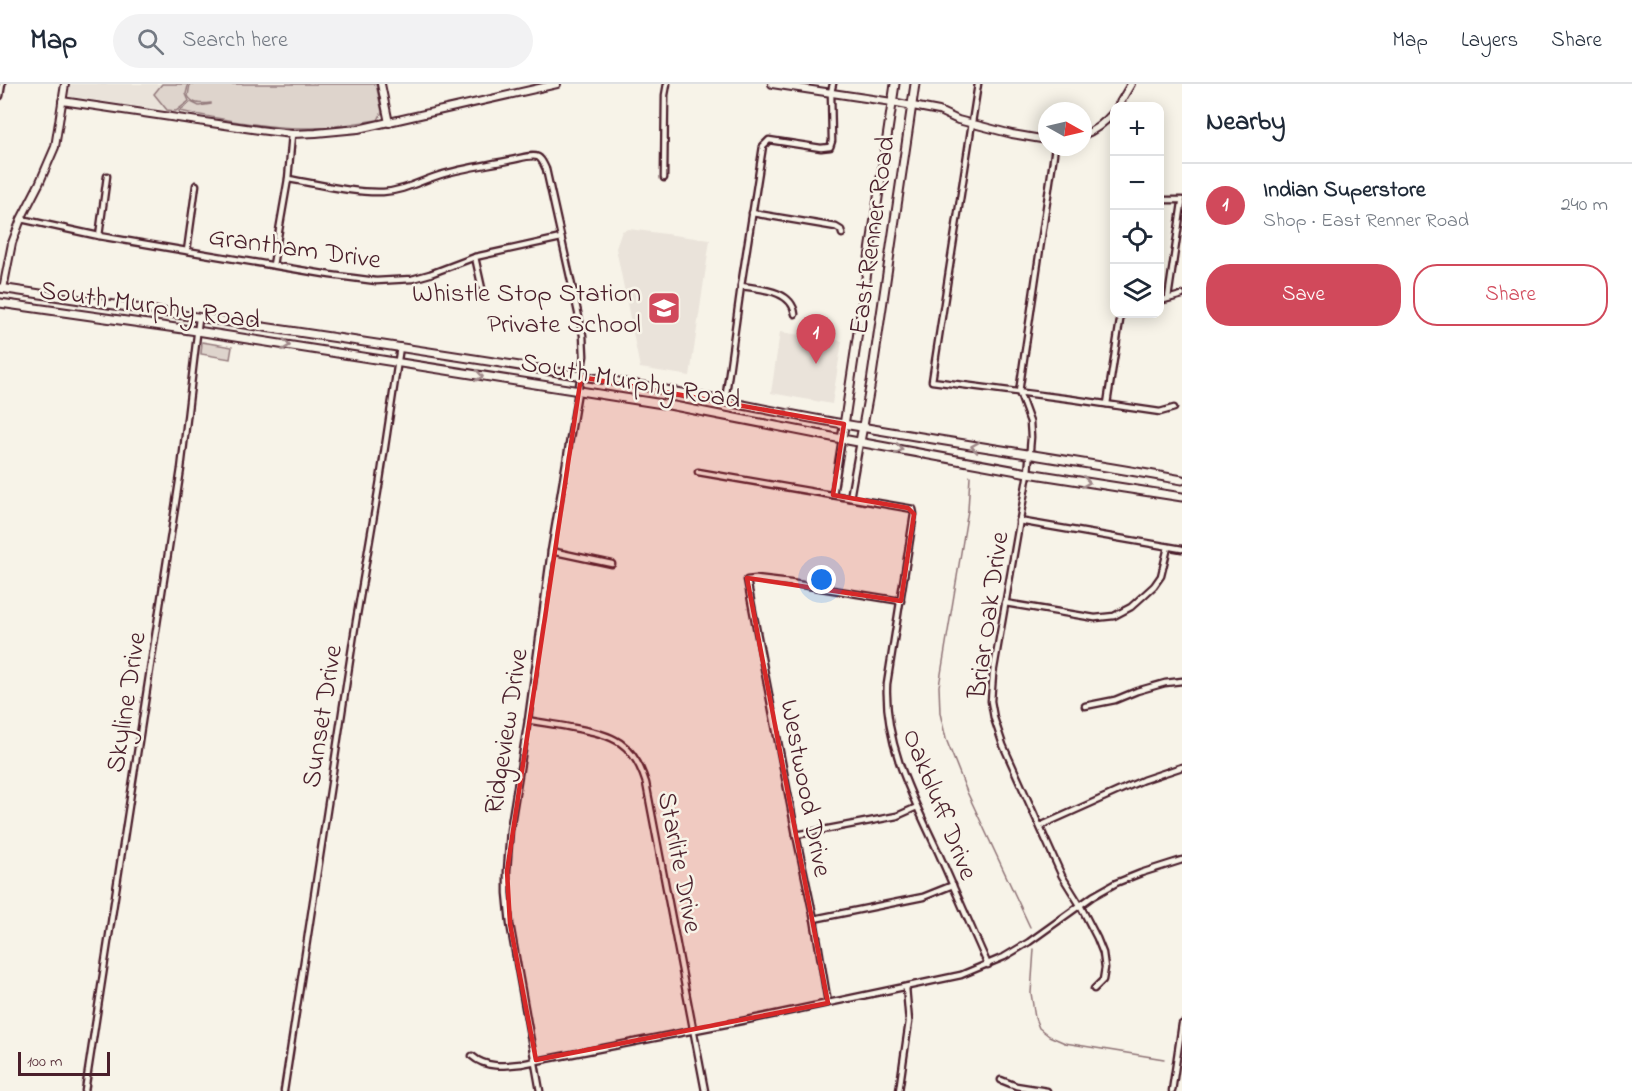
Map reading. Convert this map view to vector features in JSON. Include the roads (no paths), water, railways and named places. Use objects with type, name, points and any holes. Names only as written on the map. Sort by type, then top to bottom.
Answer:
[{"type":"main road","name":"East Renner Road","points":[[842,439],[895,84]]},
{"type":"main road","name":"East Renner Road","points":[[860,442],[915,84]]},
{"type":"main road","name":"South Murphy Road","points":[[2,288],[581,376],[862,428],[1182,480]]},
{"type":"main road","name":"South Murphy Road","points":[[0,303],[197,331],[669,405],[1028,473],[1182,497]]},
{"type":"street","points":[[0,96],[2,84]]},
{"type":"street","points":[[0,303],[12,243],[21,219],[56,147],[65,84]]},
{"type":"street","points":[[381,84],[389,123]]},
{"type":"street","points":[[62,101],[292,134],[332,132],[389,123],[557,84]]},
{"type":"street","points":[[664,178],[667,84]]},
{"type":"street","points":[[772,84],[939,111],[958,120],[1038,138]]},
{"type":"street","points":[[725,401],[763,146],[769,140],[821,148],[830,147],[833,84]]},
{"type":"street","points":[[978,84],[932,381],[1160,412],[1174,408]]},
{"type":"street","points":[[1121,102],[1131,84]]},
{"type":"street","points":[[1092,131],[1110,116]]},
{"type":"street","points":[[273,265],[288,179],[292,134]]},
{"type":"street","points":[[1019,392],[1054,156]]},
{"type":"street","name":"Ridgeview Drive","points":[[288,179],[355,190],[383,192],[416,185],[455,171],[537,157],[546,169],[584,335],[584,356],[510,830],[507,871],[511,930],[540,1091]]},
{"type":"street","points":[[99,236],[107,176]]},
{"type":"street","points":[[187,251],[196,185]]},
{"type":"street","points":[[1164,200],[1182,202],[1168,298]]},
{"type":"street","points":[[752,213],[836,227],[841,230],[842,234]]},
{"type":"street","name":"Grantham Drive","points":[[21,219],[99,236],[187,251],[354,278],[394,281],[430,274],[476,256],[561,238]]},
{"type":"street","points":[[1176,248],[1182,248]]},
{"type":"street","points":[[476,256],[483,293]]},
{"type":"street","points":[[741,286],[781,295],[791,302],[795,314]]},
{"type":"street","points":[[1164,300],[1182,295]]},
{"type":"street","name":"Skyline Drive","points":[[85,1091],[181,470],[199,318]]},
{"type":"street","points":[[1107,404],[1120,318]]},
{"type":"street","name":"Sunset Drive","points":[[284,1091],[400,347]]},
{"type":"street","name":"Briar Oak Drive","points":[[1019,392],[1030,422],[1030,456],[993,674],[991,701],[994,718],[1004,745],[1062,876],[1080,905],[1103,953],[1105,968],[1103,980],[1094,989]]},
{"type":"street","name":"East Renner Road","points":[[833,495],[842,439]]},
{"type":"street","name":"East Renner Road","points":[[850,498],[860,442]]},
{"type":"street","points":[[698,472],[850,498]]},
{"type":"street","name":"Oakbluff Drive","points":[[850,498],[913,509],[888,671],[887,713],[894,748],[917,807],[988,965]]},
{"type":"street","points":[[1020,521],[1182,549]]},
{"type":"street","points":[[1005,603],[1095,618],[1114,616],[1131,607],[1154,586],[1161,576],[1168,547]]},
{"type":"street","points":[[552,551],[612,564]]},
{"type":"street","name":"Westwood Drive","points":[[828,1003],[814,919],[747,580],[790,583],[900,601]]},
{"type":"street","points":[[1085,706],[1115,700],[1165,683],[1182,681]]},
{"type":"street","name":"Starlite Drive","points":[[528,720],[606,735],[621,743],[642,770],[705,1091]]},
{"type":"street","points":[[1040,826],[1143,780],[1182,767]]},
{"type":"street","points":[[796,835],[897,816],[917,807]]},
{"type":"street","points":[[472,1056],[488,1065],[509,1065],[693,1031],[961,975],[1004,957],[1116,883],[1151,869],[1182,861]]},
{"type":"street","points":[[814,919],[923,897],[953,885]]},
{"type":"street","points":[[899,1091],[909,1022],[906,987]]},
{"type":"street","points":[[1172,1091],[1182,1024]]},
{"type":"street","points":[[1001,1080],[1016,1086],[1047,1091]]},
{"type":"waterway","points":[[970,476],[968,510],[939,686],[940,713],[946,739],[967,792],[1030,927]]},
{"type":"waterway","points":[[1034,949],[1031,993],[1039,1028],[1049,1036],[1065,1043],[1164,1059]]},
{"type":"place","name":"Whistle Stop Station Private School","points":[[664,308]]},
{"type":"place","name":"Indian Superstore","points":[[816,364]]}]
